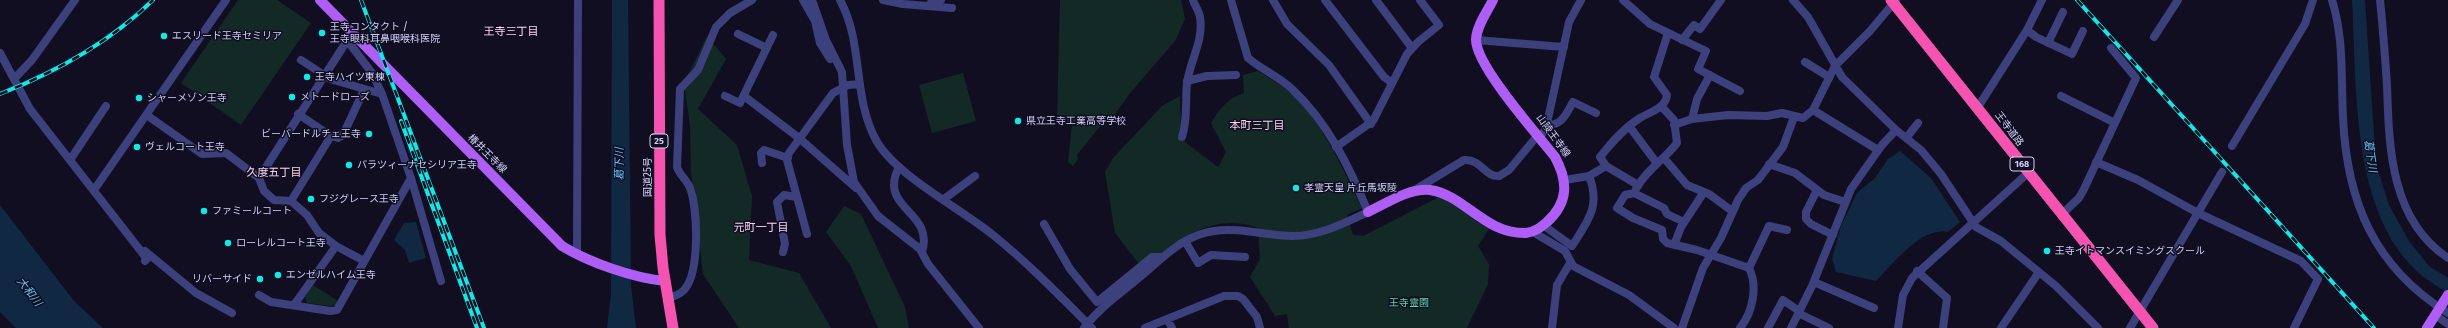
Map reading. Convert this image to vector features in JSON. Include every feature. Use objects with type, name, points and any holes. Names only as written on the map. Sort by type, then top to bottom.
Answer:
[{"type":"highway","name":"国道25号","points":[[659,0],[660,236],[667,298],[673,328]]},
{"type":"highway","name":"王寺道路","points":[[1894,1],[2028,173],[2153,328]]},
{"type":"main road","name":"椿井王寺線","points":[[320,0],[349,37],[555,240],[577,254],[649,280],[665,281]]},
{"type":"main road","points":[[1476,40],[1480,26],[1494,0]]},
{"type":"main road","name":"山陵王寺線","points":[[1476,40],[1478,52],[1487,70],[1555,157],[1565,180]]},
{"type":"main road","points":[[1368,212],[1412,192],[1431,190],[1458,201],[1488,223],[1519,232],[1533,232],[1543,225],[1560,207],[1566,190],[1565,180]]},
{"type":"main road","points":[[2427,328],[2441,312],[2448,295]]},
{"type":"street","points":[[15,78],[32,60],[75,0]]},
{"type":"street","points":[[94,190],[148,116],[226,0]]},
{"type":"street","points":[[577,254],[578,0]]},
{"type":"street","points":[[667,298],[679,294],[691,278],[696,242],[692,195],[689,186],[679,175],[677,167],[680,89],[698,70],[716,27],[730,13],[752,0]]},
{"type":"street","points":[[803,0],[815,21],[820,43],[843,87]]},
{"type":"street","points":[[812,0],[826,40],[842,72],[848,158],[854,182],[878,216],[922,252],[928,264],[979,328]]},
{"type":"street","points":[[840,0],[854,37],[863,104],[871,130],[881,148],[899,167],[1006,246],[1088,326],[1106,304],[1161,257],[1185,241],[1204,232],[1228,230],[1292,236],[1307,235],[1343,224],[1368,212],[1352,174],[1336,147],[1292,89],[1248,58],[1231,0]]},
{"type":"street","points":[[882,0],[952,8]]},
{"type":"street","points":[[929,6],[932,1],[941,0]]},
{"type":"street","points":[[1182,137],[1188,117],[1186,98],[1187,81],[1197,50],[1200,28],[1200,17],[1193,0]]},
{"type":"street","points":[[1272,0],[1287,24],[1329,65],[1371,124]]},
{"type":"street","points":[[1325,0],[1384,77],[1391,82]]},
{"type":"street","points":[[1376,0],[1412,48]]},
{"type":"street","points":[[1336,147],[1371,124],[1378,115],[1391,82],[1412,48],[1440,25],[1420,0]]},
{"type":"street","points":[[1412,192],[1464,160],[1477,163],[1494,176],[1502,175],[1539,137],[1546,125],[1569,22],[1581,0]]},
{"type":"street","points":[[1623,0],[1650,24],[1706,51],[1698,68],[1740,92]]},
{"type":"street","points":[[1682,40],[1694,25],[1700,29],[1721,0]]},
{"type":"street","points":[[1793,0],[1808,17],[1842,77],[1896,130],[1907,137],[1941,174],[1976,226],[2001,241],[2056,286],[2098,328]]},
{"type":"street","points":[[1978,107],[2026,30],[2042,0]]},
{"type":"street","points":[[2154,37],[2178,0]]},
{"type":"street","points":[[2232,146],[2305,24],[2313,0]]},
{"type":"street","points":[[2332,0],[2341,41],[2345,145],[2350,175],[2358,204],[2371,234],[2395,270],[2441,312],[2448,324]]},
{"type":"street","points":[[2380,0],[2390,148],[2394,173],[2402,201],[2412,219],[2437,250],[2448,258]]},
{"type":"street","points":[[1674,125],[1692,119],[1782,114],[1803,118],[1813,110],[1835,66],[1894,1]]},
{"type":"street","points":[[2048,43],[2062,12]]},
{"type":"street","points":[[2026,30],[2048,43],[2072,54],[2083,31]]},
{"type":"street","points":[[1668,33],[1654,77],[1667,95],[1666,100],[1661,106],[1629,126],[1618,135],[1600,157],[1606,166],[1664,208],[1667,214],[1684,222]]},
{"type":"street","points":[[738,34],[767,48]]},
{"type":"street","points":[[725,96],[740,103],[773,35]]},
{"type":"street","points":[[259,178],[298,114],[349,37],[372,73],[382,94],[411,178],[441,281]]},
{"type":"street","points":[[1476,40],[1564,47]]},
{"type":"street","points":[[2062,214],[2079,198],[2136,78],[2111,48]]},
{"type":"street","points":[[0,53],[7,68],[15,78],[30,109],[147,259],[145,261]]},
{"type":"street","points":[[300,60],[324,75],[364,90],[382,94]]},
{"type":"street","points":[[1805,62],[1829,76]]},
{"type":"street","points":[[1187,81],[1207,76],[1236,75]]},
{"type":"street","points":[[1692,119],[1697,99],[1710,75]]},
{"type":"street","points":[[807,234],[788,158],[799,138],[833,93],[843,87],[860,84]]},
{"type":"street","points":[[298,114],[331,136],[338,138],[343,135],[364,90]]},
{"type":"street","points":[[744,96],[799,138],[858,189]]},
{"type":"street","points":[[2061,96],[2115,123]]},
{"type":"street","points":[[1546,125],[1553,125],[1560,122],[1573,102],[1596,113]]},
{"type":"street","points":[[70,160],[106,106]]},
{"type":"street","points":[[1661,106],[1674,120],[1677,143],[1664,158],[1656,162],[1646,173],[1636,189],[1627,192],[1617,208],[1633,218],[1662,230],[1664,242],[1697,250],[1749,268],[1753,276],[1753,296],[1748,317],[1740,328]]},
{"type":"street","points":[[1813,110],[1878,150]]},
{"type":"street","points":[[148,116],[202,154],[226,153],[259,178],[264,192],[274,200],[291,201],[307,215],[318,233],[336,246],[364,261]]},
{"type":"street","points":[[1682,328],[1699,277],[1721,238],[1732,211],[1746,188],[1758,180],[1783,147],[1794,117]]},
{"type":"street","points":[[1907,137],[1918,123]]},
{"type":"street","points":[[1629,126],[1656,162]]},
{"type":"street","points":[[1790,328],[1814,282],[1845,202],[1856,181],[1878,150],[1896,130]]},
{"type":"street","points":[[291,201],[331,136]]},
{"type":"street","points":[[762,163],[761,153],[764,150],[788,158]]},
{"type":"street","points":[[1664,158],[1687,185],[1704,192],[1732,211]]},
{"type":"street","points":[[2096,162],[2138,180],[2198,213],[2301,261],[2318,279],[2294,328]]},
{"type":"street","points":[[1769,164],[1795,173],[1817,190],[1845,202]]},
{"type":"street","points":[[1565,180],[1589,176],[1606,166]]},
{"type":"street","points":[[899,167],[895,178],[896,199],[918,221],[923,230],[925,237],[922,252]]},
{"type":"street","points":[[2130,328],[2222,172]]},
{"type":"street","points":[[1898,328],[1905,290],[1917,271],[2028,173]]},
{"type":"street","points":[[944,199],[975,176]]},
{"type":"street","points":[[1543,225],[1572,246],[1593,212],[1593,187],[1589,176]]},
{"type":"street","points":[[259,295],[271,302],[330,311],[337,310],[411,178]]},
{"type":"street","points":[[1817,190],[1806,212],[1806,219],[1810,224],[1833,235]]},
{"type":"street","points":[[1674,245],[1684,222],[1704,192]]},
{"type":"street","points":[[783,252],[785,244],[777,202],[784,195],[797,197]]},
{"type":"street","points":[[1044,224],[1070,269],[1097,302],[1152,257],[1161,257]]},
{"type":"street","points":[[1749,268],[1769,226],[1787,230]]},
{"type":"street","points":[[1533,232],[1565,251],[1570,263],[1578,270],[1629,295],[1674,328]]},
{"type":"street","points":[[128,234],[154,259],[196,293],[232,313]]},
{"type":"street","points":[[1185,241],[1198,262],[1211,255],[1245,257]]},
{"type":"street","points":[[294,305],[336,246]]},
{"type":"street","points":[[1552,328],[1557,285],[1570,263]]},
{"type":"street","points":[[1917,271],[1947,298],[1943,328]]},
{"type":"street","points":[[2002,328],[2038,272]]},
{"type":"street","points":[[1814,282],[1874,308]]},
{"type":"street","points":[[1145,328],[1224,296],[1238,296],[1243,299],[1257,317],[1257,327]]},
{"type":"street","points":[[1768,328],[1783,300],[1799,312],[1829,328]]},
{"type":"street","points":[[1167,319],[1172,328]]},
{"type":"green space","points":[[238,0],[277,0],[311,23],[241,125],[181,83]]},
{"type":"green space","points":[[1060,0],[1181,0],[1185,19],[1175,41],[1131,92],[1110,121],[1105,120],[1077,155],[1078,159],[1073,166],[1068,162],[1072,123],[1057,120]]},
{"type":"green space","points":[[707,36],[726,59],[698,109],[737,145],[752,196],[749,260],[799,273],[831,328],[739,328],[703,274],[691,171],[690,126],[684,83]]},
{"type":"green space","name":"王寺霊園","points":[[1258,71],[1279,84],[1294,96],[1308,112],[1326,138],[1362,208],[1347,215],[1353,235],[1363,236],[1441,196],[1456,202],[1477,222],[1490,227],[1478,246],[1489,264],[1488,284],[1467,328],[1289,328],[1287,314],[1275,316],[1250,277],[1260,259],[1258,228],[1242,224],[1226,223],[1210,226],[1196,231],[1168,248],[1143,269],[1115,233],[1105,172],[1113,158],[1162,106],[1180,96],[1181,139],[1218,167],[1226,152],[1211,123],[1228,101],[1244,93],[1243,75]]},
{"type":"green space","points":[[963,73],[976,121],[932,133],[919,85]]},
{"type":"green space","points":[[844,206],[861,214],[905,307],[909,328],[878,328],[851,266],[826,232]]},
{"type":"green space","points":[[313,285],[338,301],[336,305],[331,306],[307,303],[305,297]]},
{"type":"water","name":"葛下川","points":[[612,0],[628,0],[631,286],[636,328],[607,328],[611,293]]},
{"type":"water","name":"葛下川","points":[[2352,0],[2365,0],[2376,164],[2389,205],[2409,241],[2429,266],[2448,278],[2448,293],[2420,274],[2397,248],[2381,217],[2369,183],[2357,108]]},
{"type":"water","points":[[1900,151],[1931,178],[1960,222],[1948,232],[1938,232],[1918,240],[1899,256],[1876,281],[1836,272],[1832,259],[1841,226],[1857,193],[1875,178],[1888,159]]},
{"type":"water","name":"大和川","points":[[0,205],[74,301],[103,328],[16,328],[0,312]]},
{"type":"water","points":[[416,222],[426,258],[409,263],[405,250],[394,240],[404,223]]},
{"type":"railway","points":[[0,94],[62,66],[119,29],[153,0]]},
{"type":"railway","points":[[361,0],[484,328]]},
{"type":"railway","points":[[2077,0],[2374,328]]},
{"type":"railway","points":[[401,121],[477,328]]},
{"type":"place","name":"王寺コンタクト / 王寺眼科耳鼻咽喉科医院","points":[[322,33]]},
{"type":"place","name":"エスリード王寺セミリア","points":[[164,36]]},
{"type":"place","name":"王寺ハイツ東棟","points":[[307,77]]},
{"type":"place","name":"メトードローズ","points":[[292,97]]},
{"type":"place","name":"シャーメゾン王寺","points":[[139,98]]},
{"type":"place","name":"県立王寺工業高等学校","points":[[1018,121]]},
{"type":"place","name":"ビーバードルチェ王寺","points":[[369,134]]},
{"type":"place","name":"ヴェルコート王寺","points":[[137,147]]},
{"type":"place","name":"パラツィーナセシリア王寺","points":[[349,165]]},
{"type":"place","name":"孝霊天皇 片丘馬坂陵","points":[[1296,188]]},
{"type":"place","name":"フジグレース王寺","points":[[311,199]]},
{"type":"place","name":"ファミールコート","points":[[204,211]]},
{"type":"place","name":"ローレルコート王寺","points":[[228,243]]},
{"type":"place","name":"王寺イトマンスイミングスクール","points":[[2047,251]]},
{"type":"place","name":"エンゼルハイム王寺","points":[[278,275]]},
{"type":"place","name":"リバーサイド","points":[[260,279]]},
{"type":"district","name":"王寺三丁目","points":[[511,32]]},
{"type":"district","name":"本町三丁目","points":[[1257,126]]},
{"type":"district","name":"久度五丁目","points":[[274,173]]},
{"type":"district","name":"元町一丁目","points":[[761,228]]}]
